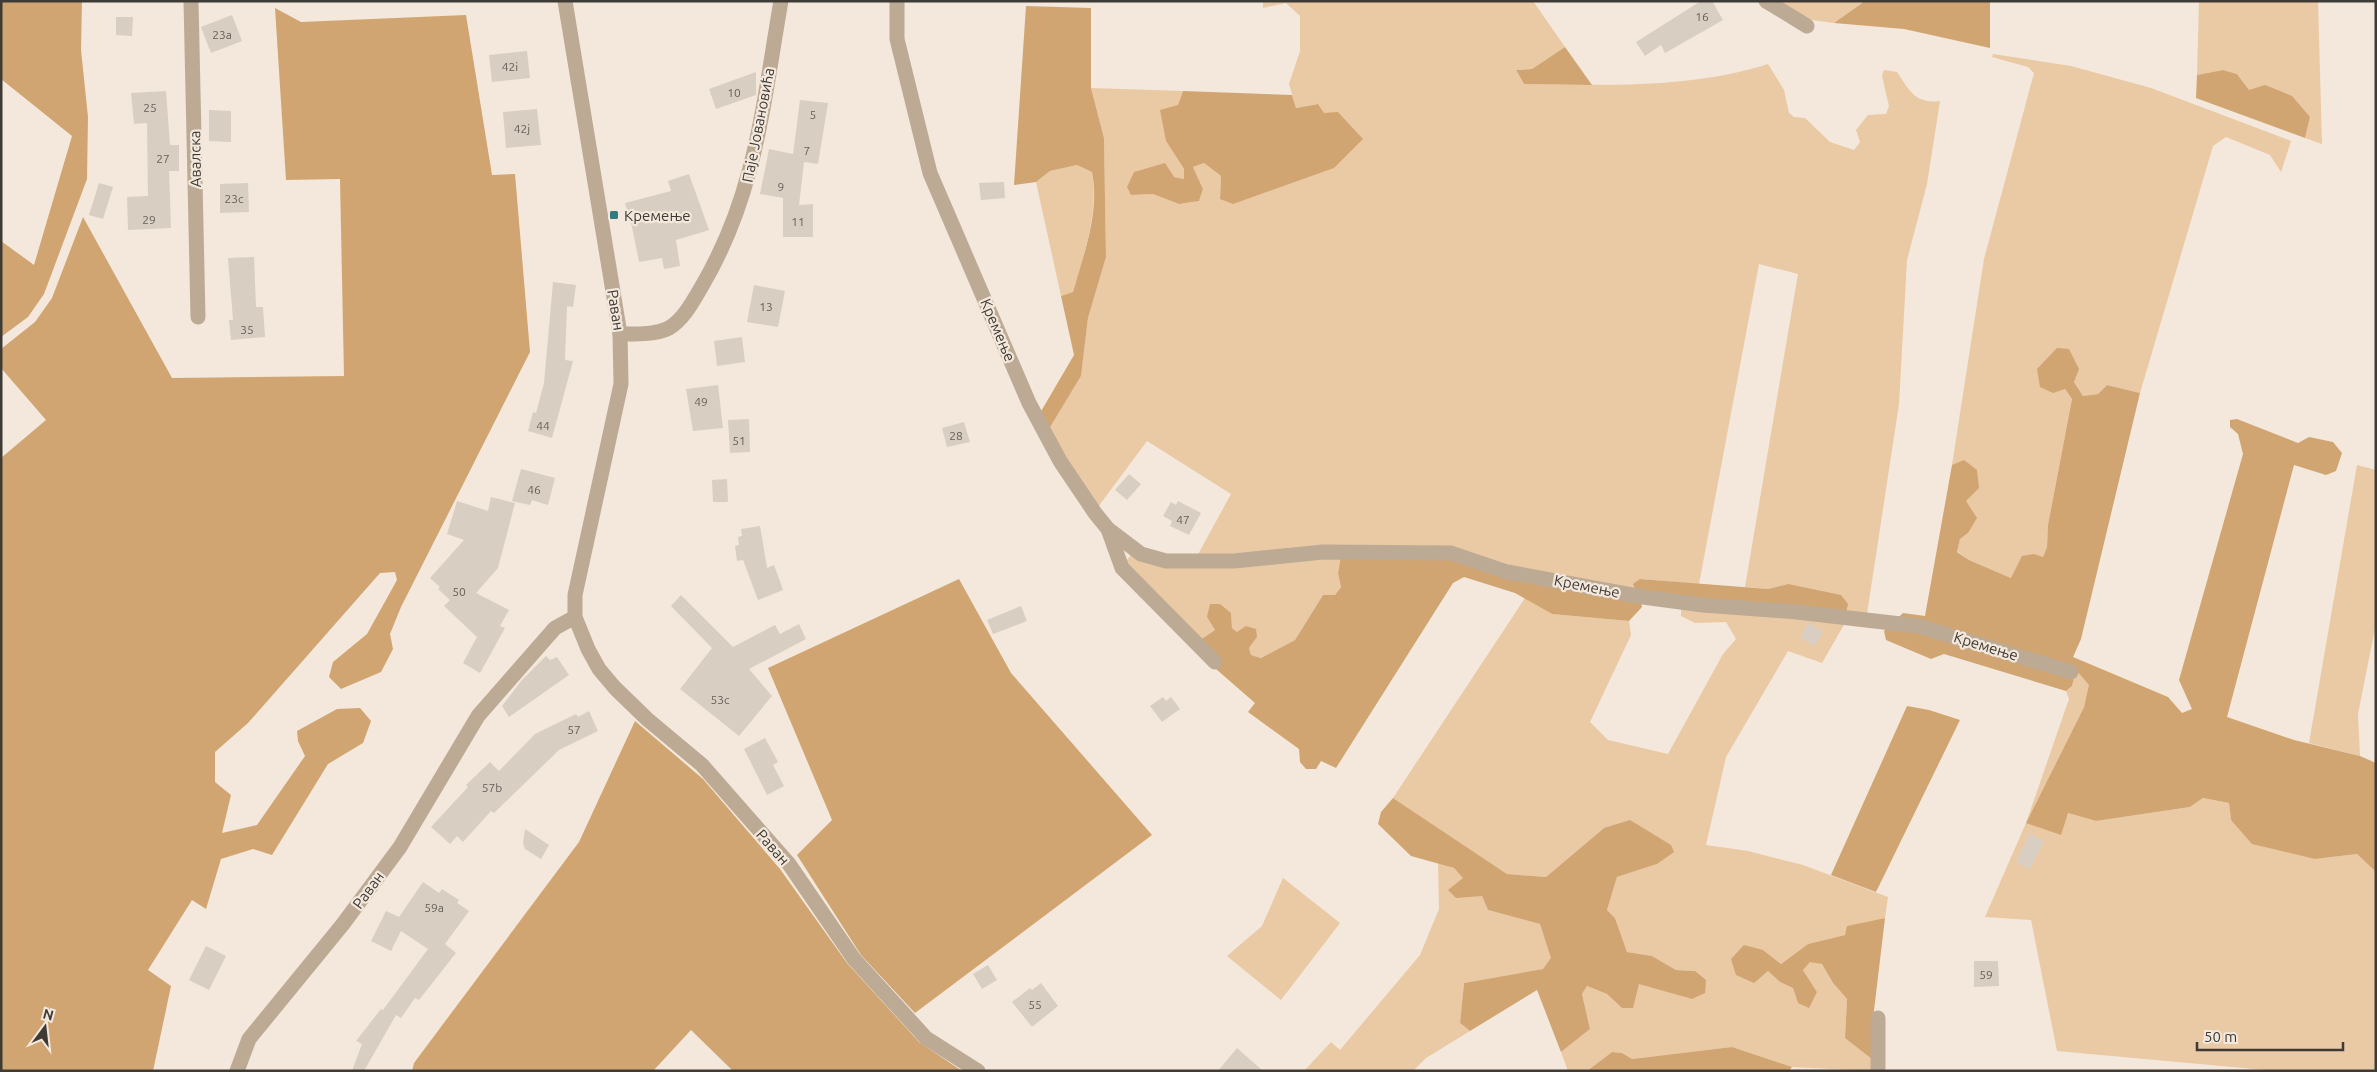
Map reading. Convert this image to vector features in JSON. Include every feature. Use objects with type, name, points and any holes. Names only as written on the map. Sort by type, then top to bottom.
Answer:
[{"type":"street","name":"Авалска","points":[[191,1],[198,317]]},
{"type":"street","name":"Раван","points":[[566,1],[620,334],[621,384],[597,503],[578,575],[575,617],[599,669],[647,719],[702,765],[789,864],[854,959],[926,1038],[978,1071]]},
{"type":"street","name":"Паје Јовановића","points":[[620,334],[648,333],[668,328],[679,319],[694,300],[723,246],[735,221],[751,173],[781,1]]},
{"type":"street","name":"Кремење","points":[[897,1],[897,39],[930,173],[1029,403],[1060,461],[1108,529],[1122,568],[1215,662]]},
{"type":"street","points":[[1766,1],[1807,26]]},
{"type":"street","name":"Кремење","points":[[1108,529],[1141,554],[1166,561],[1234,561],[1323,552],[1451,553],[1507,572],[1644,597],[1704,605],[1797,612],[1918,626],[2071,672]]},
{"type":"street","name":"Раван","points":[[237,1071],[249,1039],[343,924],[400,847],[478,716],[555,628],[575,617]]},
{"type":"street","points":[[1878,1018],[1878,1071]]},
{"type":"shaded area","points":[[1,1],[82,1],[81,50],[88,117],[87,179],[44,294],[28,317],[1,337],[1,241],[34,265],[72,136],[1,79]]},
{"type":"shaded area","points":[[1263,1],[1533,1],[1565,47],[1532,69],[1516,70],[1524,84],[1616,85],[1678,82],[1738,72],[1768,64],[1784,90],[1789,113],[1794,117],[1805,118],[1830,142],[1854,150],[1860,142],[1856,130],[1868,115],[1886,114],[1889,106],[1882,76],[1884,70],[1897,72],[1909,90],[1919,98],[1940,101],[1927,184],[1907,260],[1899,404],[1867,614],[1846,613],[1788,584],[1768,589],[1745,587],[1798,274],[1759,264],[1699,584],[1640,579],[1635,589],[1508,568],[1451,550],[1196,558],[1231,494],[1147,441],[1098,507],[1065,459],[1049,429],[1081,376],[1088,318],[1106,257],[1104,138],[1091,88],[1183,91],[1166,141],[1184,169],[1184,179],[1174,177],[1131,195],[1153,194],[1179,204],[1199,201],[1203,189],[1193,167],[1204,163],[1221,176],[1220,199],[1362,139],[1338,113],[1324,113],[1317,104],[1296,108],[1289,84],[1300,51],[1300,16],[1286,3],[1263,8]]},
{"type":"shaded area","points":[[1773,1],[1865,1],[1834,23],[1812,20]]},
{"type":"shaded area","points":[[1865,1],[1990,1],[1990,48],[1904,29],[1834,23]]},
{"type":"shaded area","points":[[2199,1],[2318,1],[2322,144],[2305,138],[2310,117],[2249,90],[2237,74],[2223,70],[2197,75]]},
{"type":"shaded area","points":[[1026,6],[1091,8],[1091,88],[1104,138],[1106,257],[1088,318],[1081,376],[1049,429],[1040,413],[1074,355],[1061,296],[1073,292],[1090,232],[1094,187],[1092,172],[1077,165],[1050,171],[1036,182],[1014,185]]},
{"type":"shaded area","points":[[275,8],[301,22],[466,15],[492,175],[515,174],[530,352],[401,607],[390,634],[393,649],[381,672],[341,689],[329,677],[333,662],[367,634],[397,580],[395,572],[380,573],[248,723],[215,752],[215,782],[231,795],[222,833],[257,825],[305,756],[298,741],[297,731],[337,709],[360,708],[371,721],[363,743],[328,764],[272,855],[253,849],[221,859],[206,909],[192,900],[148,970],[171,986],[153,1071],[1,1071],[1,458],[46,420],[1,368],[1,349],[35,322],[52,298],[83,217],[172,378],[344,376],[340,179],[286,180]]},
{"type":"shaded area","points":[[1565,47],[1592,85],[1524,84],[1516,70],[1532,69]]},
{"type":"shaded area","points":[[1993,54],[2071,66],[2151,88],[2291,141],[2281,172],[2270,155],[2226,137],[2213,146],[2140,393],[2107,385],[2098,394],[2083,396],[2074,382],[2065,389],[2072,399],[2048,525],[2047,547],[2043,557],[2011,578],[1969,560],[1957,551],[1960,539],[1968,533],[1966,501],[1952,465],[1984,259],[2034,73],[2028,67],[1992,57]]},
{"type":"shaded area","points":[[2223,70],[2237,74],[2249,90],[2265,85],[2292,96],[2310,117],[2305,138],[2196,98],[2197,75]]},
{"type":"shaded area","points":[[1183,91],[1292,95],[1296,108],[1318,104],[1324,113],[1338,112],[1363,139],[1334,168],[1233,204],[1220,199],[1221,176],[1204,163],[1193,167],[1203,189],[1199,201],[1179,204],[1153,194],[1131,195],[1127,187],[1134,172],[1165,163],[1174,177],[1184,179],[1184,169],[1166,141],[1160,110],[1178,105]]},
{"type":"shaded area","points":[[1077,165],[1092,172],[1094,202],[1086,248],[1073,292],[1061,296],[1036,182],[1050,171]]},
{"type":"shaded area","points":[[2057,348],[2069,349],[2079,369],[2074,382],[2083,396],[2098,394],[2107,385],[2140,393],[2081,639],[2073,657],[2168,697],[2182,713],[2192,709],[2179,680],[2243,454],[2238,434],[2230,427],[2230,420],[2237,419],[2298,443],[2309,437],[2333,442],[2342,453],[2336,471],[2326,475],[2294,465],[2227,717],[2294,740],[2360,756],[2376,763],[2376,872],[2357,854],[2315,859],[2252,844],[2231,820],[2229,803],[2203,798],[2190,807],[2096,821],[2068,813],[2061,835],[2026,823],[2084,707],[2089,685],[2076,670],[2072,686],[2066,691],[1944,654],[1931,659],[1886,640],[1884,631],[1903,613],[1925,616],[1952,465],[1964,460],[1977,470],[1979,488],[1966,501],[1977,518],[1968,533],[1960,539],[1957,552],[1969,560],[2011,578],[2022,556],[2034,554],[2043,557],[2047,547],[2048,525],[2072,399],[2065,389],[2053,393],[2040,387],[2037,369]]},
{"type":"shaded area","points":[[2357,465],[2376,470],[2376,623],[2358,714],[2360,756],[2309,743]]},
{"type":"shaded area","points":[[1133,552],[1139,557],[1341,556],[1338,573],[1341,587],[1335,595],[1323,595],[1295,640],[1261,658],[1251,655],[1249,648],[1257,637],[1237,632],[1232,628],[1231,613],[1207,617],[1215,630],[1200,640],[1124,564]]},
{"type":"shaded area","points":[[1341,556],[1450,557],[1641,600],[1642,607],[1629,621],[1552,614],[1515,593],[1464,577],[1453,583],[1336,768],[1321,761],[1316,769],[1306,769],[1300,762],[1299,749],[1248,712],[1255,703],[1216,669],[1200,640],[1215,630],[1207,617],[1210,604],[1220,604],[1231,613],[1232,628],[1237,632],[1246,626],[1256,629],[1257,637],[1249,648],[1251,655],[1261,658],[1295,640],[1323,595],[1335,595],[1341,587],[1338,573]]},
{"type":"shaded area","points":[[959,579],[1011,673],[1152,835],[915,1013],[861,955],[797,855],[832,820],[768,668]]},
{"type":"shaded area","points":[[1640,579],[1768,589],[1788,584],[1841,595],[1848,604],[1846,613],[1703,598],[1635,589],[1633,584]]},
{"type":"shaded area","points":[[1525,598],[1552,614],[1629,621],[1631,635],[1590,722],[1608,740],[1668,754],[1723,654],[1736,639],[1726,622],[1695,623],[1681,616],[1681,607],[1845,623],[1822,663],[1788,651],[1726,757],[1706,845],[1748,851],[1803,865],[1888,897],[1885,918],[1848,926],[1845,935],[1808,944],[1781,964],[1763,950],[1762,976],[1768,971],[1780,982],[1793,988],[1798,1003],[1817,992],[1803,970],[1810,961],[1822,964],[1833,983],[1847,999],[1845,1038],[1873,1060],[1873,1071],[1792,1067],[1732,1047],[1632,1059],[1622,1053],[1612,1052],[1587,1071],[1568,1071],[1561,1052],[1590,1029],[1582,994],[1587,986],[1607,994],[1622,1008],[1639,983],[1692,999],[1695,971],[1676,970],[1652,956],[1627,952],[1615,918],[1607,910],[1617,877],[1657,864],[1604,828],[1546,877],[1507,874],[1393,798]]},
{"type":"shaded area","points":[[2076,670],[2090,685],[2084,707],[2026,823],[2069,699],[2066,691],[2072,686]]},
{"type":"shaded area","points":[[1907,706],[1929,710],[1960,720],[1876,892],[1831,875]]},
{"type":"shaded area","points":[[635,721],[703,779],[780,869],[847,963],[919,1042],[962,1071],[733,1071],[691,1030],[653,1071],[412,1071],[414,1063],[579,842]]},
{"type":"shaded area","points":[[1393,798],[1507,874],[1546,877],[1604,828],[1630,820],[1671,845],[1674,852],[1657,864],[1617,877],[1607,910],[1615,918],[1627,952],[1652,956],[1676,970],[1695,971],[1706,980],[1705,993],[1692,999],[1639,984],[1633,1008],[1622,1008],[1607,994],[1587,986],[1582,994],[1590,1029],[1561,1052],[1537,990],[1470,1031],[1460,1023],[1464,983],[1543,969],[1551,958],[1540,924],[1488,910],[1482,896],[1456,898],[1448,890],[1463,878],[1454,868],[1411,856],[1378,824],[1381,812]]},
{"type":"shaded area","points":[[2203,798],[2229,803],[2231,820],[2315,859],[2357,854],[2376,872],[2376,1071],[2276,1071],[2057,1051],[2031,920],[1985,917],[2026,823],[2068,813],[2096,821],[2190,807]]},
{"type":"shaded area","points":[[1438,863],[1454,868],[1482,896],[1488,910],[1540,924],[1552,958],[1543,969],[1464,983],[1460,1023],[1470,1031],[1426,1058],[1413,1071],[1304,1071],[1331,1042],[1340,1050],[1420,955],[1439,909]]},
{"type":"shaded area","points":[[1283,878],[1340,923],[1281,1000],[1227,956],[1262,926]]},
{"type":"shaded area","points":[[1885,918],[1873,1019],[1873,1060],[1845,1038],[1847,999],[1833,983],[1822,964],[1810,962],[1803,970],[1817,992],[1809,1008],[1798,1003],[1793,988],[1780,982],[1768,971],[1754,983],[1736,975],[1731,959],[1744,945],[1763,950],[1781,964],[1808,944],[1845,935],[1847,926]]},
{"type":"shaded area","points":[[1732,1047],[1792,1067],[1789,1071],[1587,1071],[1612,1052],[1622,1053],[1632,1059]]},
{"type":"building","points":[[1701,1],[1712,1],[1723,20],[1665,53],[1661,45],[1645,56],[1636,42]]},
{"type":"building","points":[[232,15],[242,41],[211,53],[201,27]]},
{"type":"building","points":[[116,17],[133,17],[132,36],[116,35]]},
{"type":"building","points":[[527,51],[530,78],[492,82],[489,55]]},
{"type":"building","points":[[756,72],[756,95],[716,109],[709,89]]},
{"type":"building","points":[[166,91],[170,145],[179,145],[179,171],[169,171],[171,228],[128,230],[127,197],[148,196],[147,123],[134,124],[131,93]]},
{"type":"building","points":[[800,100],[828,103],[818,164],[804,162],[799,205],[813,204],[813,237],[783,237],[783,198],[760,194],[769,149],[793,154]]},
{"type":"building","points":[[537,109],[541,145],[506,148],[503,112]]},
{"type":"building","points":[[209,110],[231,111],[231,142],[209,141]]},
{"type":"building","points":[[689,174],[709,230],[676,240],[680,266],[664,269],[662,258],[639,262],[625,203],[671,191],[668,181]]},
{"type":"building","points":[[1004,182],[1005,198],[981,200],[979,183]]},
{"type":"building","points":[[99,183],[113,187],[103,219],[89,215]]},
{"type":"building","points":[[248,183],[249,212],[220,213],[220,184]]},
{"type":"building","points":[[254,257],[256,307],[263,307],[265,337],[231,340],[229,320],[233,320],[228,258]]},
{"type":"building","points":[[553,282],[576,285],[573,307],[567,306],[565,360],[573,361],[552,438],[528,431],[533,412],[536,413],[544,383]]},
{"type":"building","points":[[754,285],[785,291],[778,327],[747,322]]},
{"type":"building","points":[[742,337],[745,362],[717,366],[714,341]]},
{"type":"building","points":[[718,385],[723,428],[693,431],[686,389]]},
{"type":"building","points":[[749,419],[750,452],[730,453],[728,420]]},
{"type":"building","points":[[964,422],[970,442],[947,447],[942,428]]},
{"type":"building","points":[[521,469],[555,478],[548,505],[532,500],[530,505],[512,501]]},
{"type":"building","points":[[1129,474],[1141,484],[1127,500],[1115,490]]},
{"type":"building","points":[[727,479],[728,502],[713,502],[712,480]]},
{"type":"building","points":[[491,497],[515,503],[498,568],[476,593],[509,610],[500,626],[505,628],[480,673],[463,663],[477,637],[444,606],[450,600],[430,578],[464,540],[447,534],[457,501],[488,511]]},
{"type":"building","points":[[1178,501],[1201,513],[1189,535],[1170,526],[1172,521],[1163,516],[1171,502],[1176,505]]},
{"type":"building","points":[[760,526],[767,568],[774,565],[783,590],[758,600],[743,560],[737,561],[735,546],[739,545],[738,537],[742,536],[741,529]]},
{"type":"building","points":[[681,595],[733,647],[775,625],[780,634],[799,624],[806,639],[749,669],[772,696],[739,736],[680,689],[712,648],[671,606]]},
{"type":"building","points":[[1021,606],[1027,621],[993,634],[987,620]]},
{"type":"building","points":[[1808,623],[1823,631],[1815,646],[1800,638]]},
{"type":"building","points":[[546,656],[550,660],[557,657],[569,675],[509,717],[502,706],[522,680]]},
{"type":"building","points":[[1163,697],[1166,701],[1171,697],[1180,709],[1162,722],[1150,706]]},
{"type":"building","points":[[589,711],[598,731],[559,750],[494,813],[491,811],[463,842],[457,836],[450,844],[431,827],[468,787],[466,785],[490,762],[499,771],[535,734],[576,714],[578,717]]},
{"type":"building","points":[[765,738],[778,762],[773,765],[784,786],[767,795],[744,749]]},
{"type":"building","points":[[525,829],[549,845],[541,859],[525,849],[523,843]]},
{"type":"building","points":[[2030,833],[2044,841],[2030,869],[2016,862]]},
{"type":"building","points":[[423,882],[439,893],[442,889],[459,900],[457,903],[469,911],[445,944],[456,953],[419,1000],[415,998],[401,1018],[396,1015],[364,1071],[352,1071],[362,1044],[356,1041],[381,1009],[383,1010],[428,949],[401,931],[391,951],[371,941],[386,911],[399,917]]},
{"type":"building","points":[[206,946],[226,956],[209,990],[189,980]]},
{"type":"building","points":[[1974,961],[1998,961],[1999,986],[1974,987]]},
{"type":"building","points":[[988,965],[997,980],[982,989],[973,974]]},
{"type":"building","points":[[1041,983],[1058,1006],[1032,1027],[1012,1002],[1030,988],[1032,990]]},
{"type":"building","points":[[1237,1048],[1263,1071],[1218,1071]]},
{"type":"place","name":"Кремење","points":[[614,215]]}]
